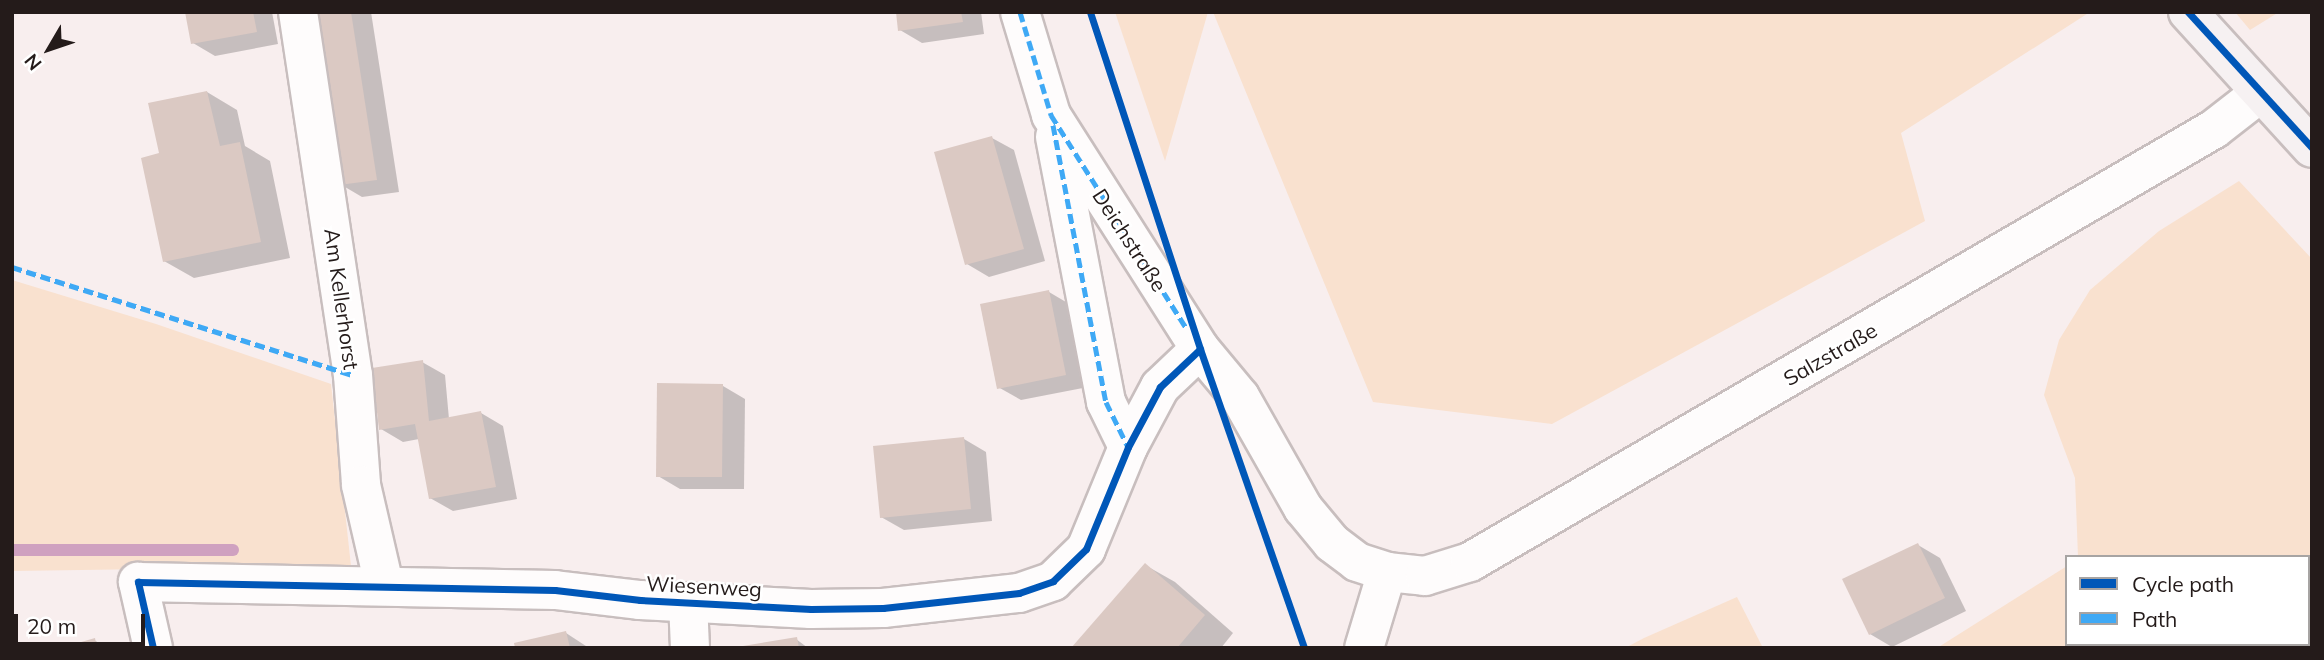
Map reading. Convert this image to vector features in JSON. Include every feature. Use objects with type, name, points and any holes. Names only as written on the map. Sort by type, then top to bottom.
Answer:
[{"type":"street","name":"Am Kellerhorst","points":[[298,12],[354,375],[361,485],[384,585]]},
{"type":"street","name":"Deichstraße","points":[[1020,12],[1051,115],[1200,349],[1240,397],[1303,508],[1324,534],[1357,562],[1387,572]]},
{"type":"street","points":[[2188,12],[2259,94],[2312,148]]},
{"type":"street","name":"Salzstraße","points":[[1387,572],[1425,576],[1470,562],[2214,130],[2259,94]]},
{"type":"street","points":[[1051,115],[1106,402],[1128,447]]},
{"type":"street","name":"Wiesenweg","points":[[153,648],[138,582],[555,590],[688,603],[811,609],[957,602],[1019,593],[1053,581],[1086,549],[1128,447],[1160,387],[1200,349]]},
{"type":"street","points":[[1364,648],[1387,572]]},
{"type":"street","points":[[688,603],[690,648]]},
{"type":"shaded area","points":[[1115,12],[1208,12],[1165,161]]},
{"type":"shaded area","points":[[1213,12],[2090,12],[1901,133],[1925,221],[1552,424],[1373,402]]},
{"type":"shaded area","points":[[2235,12],[2279,12],[2250,30]]},
{"type":"shaded area","points":[[2239,181],[2312,259],[2312,648],[1937,648],[2065,567],[2065,646],[2310,646],[2310,555],[2078,555],[2075,478],[2044,395],[2059,340],[2090,290],[2159,231]]},
{"type":"shaded area","points":[[12,280],[156,324],[331,384],[351,566],[12,571]]},
{"type":"shaded area","points":[[1737,597],[1763,648],[1625,648],[1644,638]]},
{"type":"building","points":[[185,12],[253,12],[257,32],[191,44]]},
{"type":"building","points":[[312,12],[351,12],[377,180],[339,185]]},
{"type":"building","points":[[896,12],[961,12],[963,22],[898,31]]},
{"type":"building","points":[[207,91],[220,146],[240,142],[261,242],[163,262],[141,158],[159,153],[148,103]]},
{"type":"building","points":[[992,136],[1024,249],[965,265],[934,152]]},
{"type":"building","points":[[1049,290],[1066,375],[997,389],[980,304]]},
{"type":"building","points":[[423,360],[429,421],[481,411],[496,487],[429,499],[415,424],[379,430],[372,368]]},
{"type":"building","points":[[657,383],[723,384],[722,477],[656,477]]},
{"type":"building","points":[[964,437],[971,509],[880,518],[873,446]]},
{"type":"building","points":[[1918,543],[1945,598],[1869,635],[1842,579]]},
{"type":"building","points":[[1145,563],[1205,615],[1177,648],[1071,648]]},
{"type":"building","points":[[566,631],[570,648],[515,648],[514,643]]},
{"type":"building","points":[[797,637],[799,648],[743,648],[743,646]]},
{"type":"building","points":[[95,638],[97,648],[64,648],[64,647]]},
{"type":"waterway","points":[[12,550],[233,550]]},
{"type":"marked path","points":[[1020,12],[1051,115],[1187,329]]},
{"type":"marked path","points":[[1053,125],[1106,402],[1128,447]]},
{"type":"marked path","points":[[12,267],[353,375]]},
{"type":"cycle path","points":[[1090,12],[1200,349],[1304,648]]},
{"type":"cycle path","points":[[2188,12],[2312,148]]},
{"type":"cycle path","points":[[153,648],[138,582],[555,590],[640,600],[811,609],[883,608],[1019,593],[1053,581],[1086,549],[1128,447],[1160,387],[1200,349]]}]
